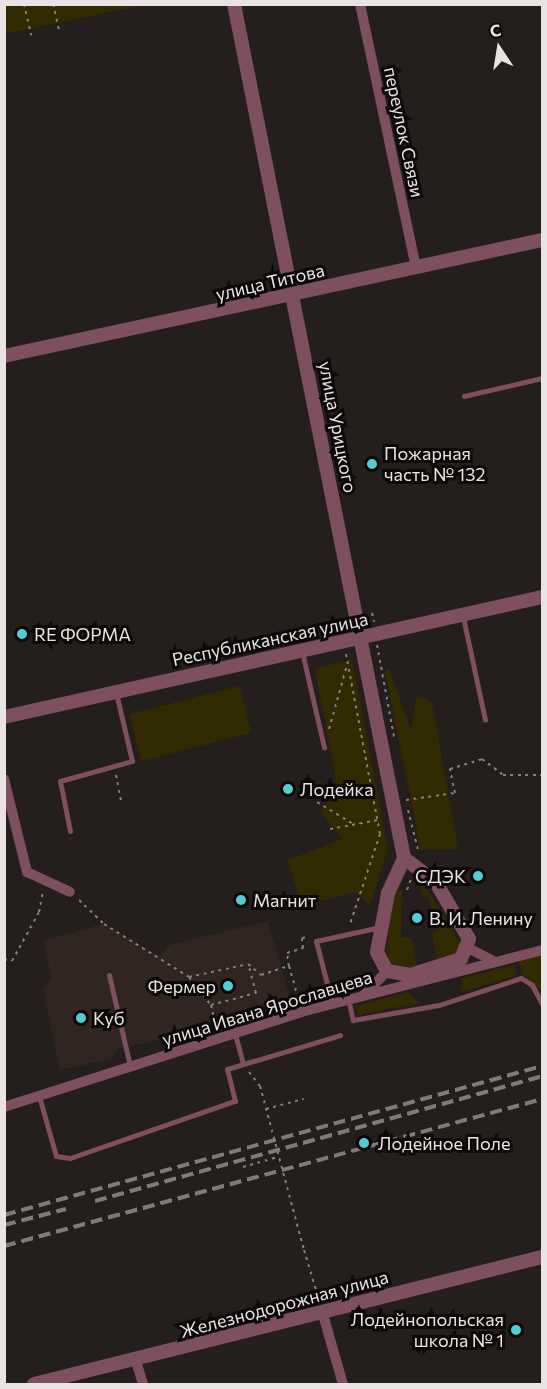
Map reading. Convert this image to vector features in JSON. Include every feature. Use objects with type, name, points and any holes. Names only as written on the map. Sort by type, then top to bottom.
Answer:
[{"type":"street","name":"улица Урицкого","points":[[234,4],[294,295],[404,858]]},
{"type":"street","name":"переулок Связи","points":[[360,4],[416,267]]},
{"type":"street","name":"улица Титова","points":[[4,356],[543,240]]},
{"type":"street","name":"Республиканская улица","points":[[4,717],[543,597]]},
{"type":"street","points":[[4,779],[27,872],[70,891]]},
{"type":"street","points":[[387,971],[377,952],[381,927],[404,858],[435,881],[465,926],[468,948]]},
{"type":"street","points":[[468,948],[495,962]]},
{"type":"street","points":[[387,971],[410,975],[448,966],[468,948]]},
{"type":"street","name":"улица Ивана Ярославцева","points":[[4,1107],[301,1012],[543,950]]},
{"type":"street","points":[[363,995],[387,971]]},
{"type":"street","name":"Железнодорожная улица","points":[[34,1384],[136,1362],[322,1311],[543,1257]]},
{"type":"street","points":[[322,1311],[343,1384]]},
{"type":"street","points":[[136,1362],[142,1384]]},
{"type":"lane","points":[[464,396],[543,378]]},
{"type":"lane","points":[[463,615],[485,720]]},
{"type":"lane","points":[[301,650],[324,747]]},
{"type":"lane","points":[[70,831],[60,781],[132,761],[116,691]]},
{"type":"lane","points":[[332,1004],[316,942],[381,927]]},
{"type":"lane","points":[[109,975],[130,1066]]},
{"type":"lane","points":[[348,999],[353,1020],[439,1005],[520,978],[532,985],[543,1004]]},
{"type":"lane","points":[[235,1034],[244,1064]]},
{"type":"lane","points":[[39,1096],[56,1156],[70,1158],[235,1101],[227,1069],[340,1035]]},
{"type":"path","points":[[24,4],[30,35]]},
{"type":"path","points":[[53,4],[59,29]]},
{"type":"path","points":[[372,613],[396,745]]},
{"type":"path","points":[[357,622],[374,619]]},
{"type":"path","points":[[340,928],[350,925],[380,834],[344,640]]},
{"type":"path","points":[[324,747],[348,663]]},
{"type":"path","points":[[404,789],[406,800],[455,793],[450,770],[482,759],[504,775],[543,775]]},
{"type":"path","points":[[114,766],[121,801]]},
{"type":"path","points":[[317,802],[355,825]]},
{"type":"path","points":[[330,829],[378,820]]},
{"type":"path","points":[[4,959],[12,961],[39,912],[45,879]]},
{"type":"path","points":[[70,891],[104,924],[189,977],[211,1005],[218,1039]]},
{"type":"path","points":[[301,1012],[287,953],[303,948],[302,938],[312,936]]},
{"type":"path","points":[[189,977],[248,964]]},
{"type":"path","points":[[248,964],[261,975],[289,966]]},
{"type":"path","points":[[211,1005],[256,993],[248,964]]},
{"type":"path","points":[[244,1064],[260,1086],[322,1311]]},
{"type":"path","points":[[266,1109],[304,1099]]},
{"type":"path","points":[[243,1167],[279,1157]]},
{"type":"shaded area","points":[[5,4],[144,4],[144,5],[5,34]]},
{"type":"shaded area","points":[[352,659],[388,848],[370,906],[356,892],[301,906],[288,860],[342,839],[320,811],[338,791],[315,669]]},
{"type":"shaded area","points":[[389,669],[411,730],[417,695],[432,702],[458,849],[421,850],[385,671]]},
{"type":"shaded area","points":[[240,686],[251,733],[141,761],[129,714]]},
{"type":"shaded area","points":[[425,885],[461,945],[453,957],[438,964],[432,933],[440,928],[428,897],[422,897],[420,887]]},
{"type":"shaded area","points":[[402,890],[401,937],[412,938],[417,967],[402,970],[391,965],[386,952],[393,893]]},
{"type":"shaded area","points":[[268,921],[292,1006],[287,1011],[118,1049],[111,1059],[60,1070],[43,988],[52,980],[43,941],[104,924],[160,957],[169,945]]},
{"type":"shaded area","points":[[542,950],[542,991],[523,975],[517,956]]},
{"type":"shaded area","points":[[514,965],[517,976],[460,992],[463,978]]},
{"type":"shaded area","points":[[408,992],[420,1003],[357,1015],[356,1006]]},
{"type":"railway","points":[[4,1215],[542,1066]]},
{"type":"railway","points":[[95,1201],[542,1076]]},
{"type":"railway","points":[[4,1246],[542,1099]]},
{"type":"railway","points":[[4,1225],[66,1209]]},
{"type":"place","name":"Пожарная часть № 132","points":[[372,464]]},
{"type":"place","name":"RE ФОРМА","points":[[22,634]]},
{"type":"place","name":"Лодейка","points":[[288,789]]},
{"type":"place","name":"СДЭК","points":[[478,876]]},
{"type":"place","name":"Магнит","points":[[241,900]]},
{"type":"place","name":"В. И. Ленину","points":[[417,918]]},
{"type":"place","name":"Фермер","points":[[228,986]]},
{"type":"place","name":"Куб","points":[[81,1018]]},
{"type":"place","name":"Лодейное Поле","points":[[364,1143]]},
{"type":"place","name":"Лодейнопольская школа № 1","points":[[516,1330]]}]
